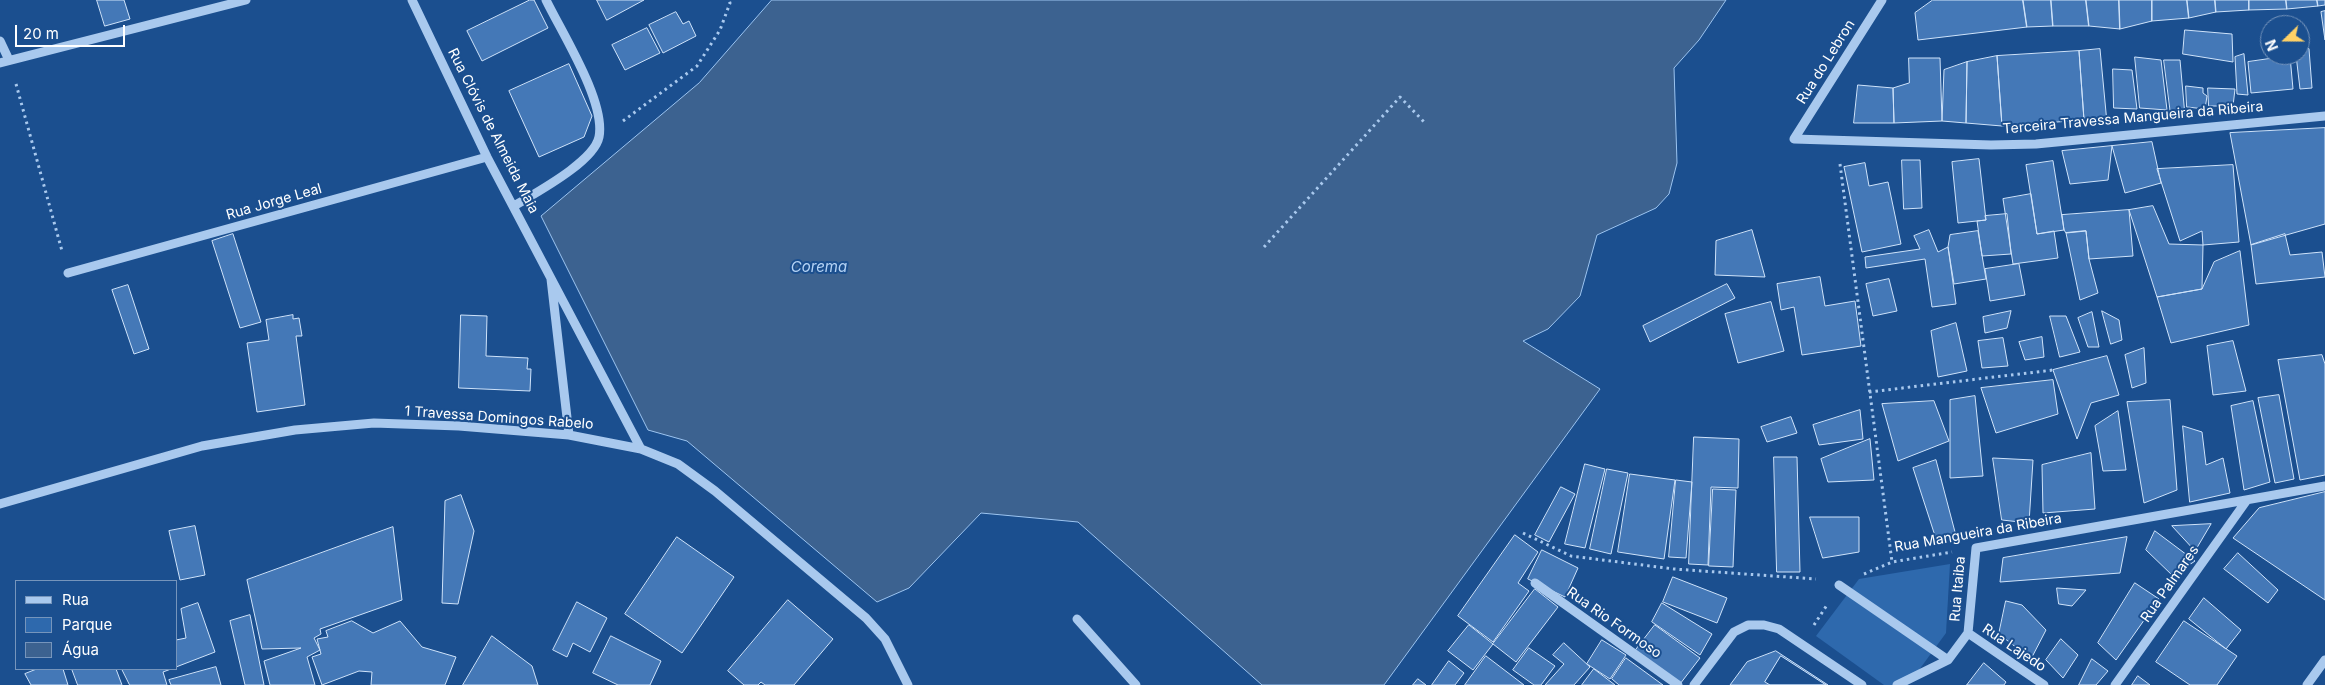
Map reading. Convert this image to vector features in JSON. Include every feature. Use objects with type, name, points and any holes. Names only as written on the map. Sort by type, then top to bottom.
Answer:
[{"type":"street","points":[[0,41],[5,62],[246,0]]},
{"type":"street","name":"Rua Clóvis de Almeida Maia","points":[[412,0],[488,156],[641,449]]},
{"type":"street","points":[[514,206],[560,179],[582,161],[599,139],[598,110],[546,0]]},
{"type":"street","name":"Rua do Lebron","points":[[1794,139],[1882,0]]},
{"type":"street","name":"Terceira Travessa Mangueira da Ribeira","points":[[1794,139],[2036,144],[2325,116]]},
{"type":"street","name":"Rua Jorge Leal","points":[[68,273],[488,156]]},
{"type":"street","name":"Rua Clóvis de Almeida Maia","points":[[551,274],[569,435]]},
{"type":"street","name":"1 Travessa Domingos Rabelo","points":[[0,504],[202,446],[295,430],[374,423],[569,435],[641,449],[678,464],[716,491],[866,618],[885,640],[908,685]]},
{"type":"street","name":"Rua Mangueira da Ribeira","points":[[1976,548],[2325,486]]},
{"type":"street","name":"Rua Palmares","points":[[2115,685],[2247,500]]},
{"type":"street","name":"Rua Itaiba","points":[[1897,685],[1948,660],[1968,633],[1976,548]]},
{"type":"street","name":"Rua Rio Formoso","points":[[1535,583],[1678,685]]},
{"type":"street","points":[[1839,586],[1948,660]]},
{"type":"street","points":[[1077,619],[1136,685]]},
{"type":"street","points":[[1694,685],[1734,632],[1748,626],[1764,625],[1779,629],[1800,645],[1862,685]]},
{"type":"street","name":"Rua Lajedo","points":[[1968,633],[2044,685]]},
{"type":"street","points":[[2307,685],[2325,660]]},
{"type":"path","points":[[599,139],[697,66],[720,30],[730,3],[729,0]]},
{"type":"path","points":[[5,62],[68,273]]},
{"type":"path","points":[[1264,247],[1400,96],[1426,124]]},
{"type":"path","points":[[1837,141],[1892,562]]},
{"type":"path","points":[[1869,392],[2053,370]]},
{"type":"path","points":[[1523,534],[1572,556],[1674,569],[1814,578],[1839,586],[1800,645]]},
{"type":"path","name":"Rua Mangueira da Ribeira","points":[[1839,586],[1892,562],[1976,548]]},
{"type":"green space","points":[[1950,564],[1946,633],[1908,685],[1884,685],[1816,636],[1859,579]]},
{"type":"water","name":"Corema","points":[[772,0],[1726,0],[1699,40],[1674,68],[1677,163],[1669,194],[1656,208],[1597,235],[1580,296],[1548,329],[1523,341],[1600,389],[1384,685],[1262,685],[1078,522],[981,513],[909,588],[877,602],[687,441],[648,430],[541,216],[699,83]]},
{"type":"building","points":[[97,0],[124,0],[130,19],[105,26]]},
{"type":"building","points":[[530,0],[534,0],[548,28],[482,61],[467,31]]},
{"type":"building","points":[[597,0],[644,0],[607,20]]},
{"type":"building","points":[[1933,0],[2023,0],[2027,27],[1918,40],[1915,13]]},
{"type":"building","points":[[2023,0],[2051,0],[2053,26],[2027,27]]},
{"type":"building","points":[[2051,0],[2086,0],[2089,26],[2053,26]]},
{"type":"building","points":[[2086,0],[2119,0],[2120,29],[2089,26]]},
{"type":"building","points":[[2119,0],[2152,0],[2152,21],[2120,29]]},
{"type":"building","points":[[2152,0],[2187,0],[2189,18],[2152,21]]},
{"type":"building","points":[[2187,0],[2215,0],[2216,12],[2189,18]]},
{"type":"building","points":[[2215,0],[2249,0],[2249,10],[2216,12]]},
{"type":"building","points":[[2249,0],[2286,0],[2287,9],[2249,10]]},
{"type":"building","points":[[2286,0],[2317,0],[2318,6],[2287,9]]},
{"type":"building","points":[[2317,0],[2325,0],[2325,5],[2318,6]]},
{"type":"building","points":[[2325,11],[2325,40],[2321,12]]},
{"type":"building","points":[[676,12],[683,24],[689,21],[696,36],[663,53],[649,25]]},
{"type":"building","points":[[647,28],[660,53],[625,70],[612,45]]},
{"type":"building","points":[[2185,30],[2232,34],[2233,62],[2183,54]]},
{"type":"building","points":[[2100,49],[2107,123],[2084,120],[2079,51]]},
{"type":"building","points":[[2079,51],[2084,120],[2002,126],[1997,56]]},
{"type":"building","points":[[2244,54],[2248,95],[2237,94],[2235,57]]},
{"type":"building","points":[[1997,56],[2002,126],[1966,123],[1967,62]]},
{"type":"building","points":[[2135,57],[2161,60],[2167,110],[2140,108]]},
{"type":"building","points":[[1909,58],[1940,58],[1942,121],[1894,123],[1893,88],[1909,83]]},
{"type":"building","points":[[2164,60],[2180,60],[2185,116],[2171,115]]},
{"type":"building","points":[[2260,60],[2260,65],[2291,65],[2293,89],[2251,93],[2248,62]]},
{"type":"building","points":[[1967,62],[1966,123],[1942,121],[1944,70]]},
{"type":"building","points":[[2310,62],[2312,88],[2300,89],[2297,65],[2310,65]]},
{"type":"building","points":[[569,64],[592,116],[584,137],[539,157],[509,91]]},
{"type":"building","points":[[2113,69],[2132,70],[2137,109],[2114,108]]},
{"type":"building","points":[[1858,85],[1893,88],[1894,123],[1854,123]]},
{"type":"building","points":[[2186,86],[2203,88],[2203,93],[2207,96],[2205,109],[2187,107]]},
{"type":"building","points":[[2208,88],[2235,89],[2233,106],[2209,106]]},
{"type":"building","points":[[2325,128],[2325,224],[2251,245],[2230,133]]},
{"type":"building","points":[[2152,142],[2161,183],[2125,193],[2112,146]]},
{"type":"building","points":[[2112,146],[2108,180],[2070,184],[2062,151]]},
{"type":"building","points":[[1979,159],[1986,220],[1958,223],[1952,162]]},
{"type":"building","points":[[1902,160],[1920,160],[1922,208],[1904,209]]},
{"type":"building","points":[[2053,161],[2064,230],[2037,234],[2026,165]]},
{"type":"building","points":[[1865,163],[1869,186],[1888,182],[1901,244],[1862,252],[1844,167]]},
{"type":"building","points":[[2233,165],[2239,242],[2203,245],[2202,231],[2180,241],[2157,169]]},
{"type":"building","points":[[2031,194],[2037,234],[2054,231],[2058,258],[2013,264],[2003,199]]},
{"type":"building","points":[[2153,206],[2169,244],[2203,245],[2202,289],[2157,297],[2129,210]]},
{"type":"building","points":[[2129,210],[2133,256],[2089,259],[2086,231],[2066,233],[2064,230],[2062,215]]},
{"type":"building","points":[[2007,214],[2011,254],[1982,256],[1977,221],[1986,220],[1985,216]]},
{"type":"building","points":[[1752,230],[1765,277],[1715,275],[1716,241]]},
{"type":"building","points":[[1929,230],[1938,252],[1948,247],[1956,304],[1932,307],[1925,259],[1866,268],[1865,257],[1920,249],[1914,236]]},
{"type":"building","points":[[1978,231],[1986,279],[1954,284],[1948,247],[1950,235]]},
{"type":"building","points":[[2086,231],[2089,259],[2098,293],[2080,300],[2066,233]]},
{"type":"building","points":[[233,234],[261,322],[240,328],[212,241]]},
{"type":"building","points":[[2285,234],[2290,255],[2322,252],[2325,277],[2256,284],[2251,245]]},
{"type":"building","points":[[2240,251],[2249,325],[2171,343],[2157,297],[2202,289],[2214,262]]},
{"type":"building","points":[[2019,264],[2025,295],[1990,301],[1985,269]]},
{"type":"building","points":[[1820,277],[1825,306],[1855,301],[1861,346],[1802,355],[1794,307],[1781,310],[1777,284]]},
{"type":"building","points":[[1889,279],[1897,311],[1873,316],[1866,284]]},
{"type":"building","points":[[1727,284],[1735,298],[1650,342],[1643,326]]},
{"type":"building","points":[[128,285],[149,349],[134,354],[112,290]]},
{"type":"building","points":[[1771,302],[1784,351],[1738,363],[1725,314]]},
{"type":"building","points":[[2011,311],[2007,328],[1985,333],[1983,317]]},
{"type":"building","points":[[2102,311],[2119,320],[2122,340],[2111,344]]},
{"type":"building","points":[[2092,312],[2099,347],[2088,347],[2078,318]]},
{"type":"building","points":[[293,315],[293,319],[299,318],[302,336],[296,336],[305,405],[257,412],[247,343],[269,340],[266,320]]},
{"type":"building","points":[[461,315],[487,316],[486,356],[528,358],[527,369],[531,369],[530,391],[459,388]]},
{"type":"building","points":[[2050,316],[2066,316],[2080,352],[2060,357]]},
{"type":"building","points":[[1956,323],[1967,371],[1938,377],[1931,331]]},
{"type":"building","points":[[2042,337],[2044,357],[2025,360],[2019,342]]},
{"type":"building","points":[[2003,338],[2008,366],[1982,368],[1978,341]]},
{"type":"building","points":[[2233,341],[2246,391],[2213,395],[2207,346]]},
{"type":"building","points":[[2144,348],[2146,383],[2132,388],[2125,355]]},
{"type":"building","points":[[2322,355],[2325,364],[2325,475],[2300,480],[2278,360]]},
{"type":"building","points":[[2107,356],[2119,395],[2091,403],[2077,439],[2053,370]]},
{"type":"building","points":[[2053,380],[2058,414],[1996,433],[1981,388]]},
{"type":"building","points":[[2279,395],[2294,479],[2275,483],[2258,398]]},
{"type":"building","points":[[1975,396],[1983,476],[1950,478],[1950,400]]},
{"type":"building","points":[[2170,400],[2177,490],[2144,503],[2127,402]]},
{"type":"building","points":[[1934,401],[1949,441],[1898,461],[1882,404]]},
{"type":"building","points":[[2253,401],[2270,482],[2244,490],[2231,406]]},
{"type":"building","points":[[1860,410],[1863,439],[1819,445],[1813,425]]},
{"type":"building","points":[[2118,411],[2126,470],[2103,471],[2095,426]]},
{"type":"building","points":[[1791,417],[1797,433],[1767,442],[1761,427]]},
{"type":"building","points":[[2183,426],[2202,432],[2206,465],[2223,458],[2230,493],[2190,502]]},
{"type":"building","points":[[1694,437],[1739,439],[1738,488],[1711,487],[1708,565],[1689,564]]},
{"type":"building","points":[[1870,439],[1874,480],[1828,482],[1821,459]]},
{"type":"building","points":[[2091,453],[2095,509],[2043,513],[2042,465]]},
{"type":"building","points":[[1774,457],[1797,457],[1800,572],[1777,572]]},
{"type":"building","points":[[1993,458],[2033,460],[2029,523],[2002,520]]},
{"type":"building","points":[[1936,460],[1955,532],[1937,542],[1913,468]]},
{"type":"building","points":[[1585,464],[1605,469],[1585,548],[1565,544]]},
{"type":"building","points":[[1607,469],[1628,473],[1611,554],[1590,549]]},
{"type":"building","points":[[1630,474],[1675,480],[1664,559],[1618,552]]},
{"type":"building","points":[[1676,480],[1692,482],[1686,558],[1669,557]]},
{"type":"building","points":[[1561,487],[1575,494],[1549,542],[1535,535]]},
{"type":"building","points":[[1713,489],[1736,490],[1733,567],[1709,566]]},
{"type":"building","points":[[2325,492],[2325,600],[2233,538],[2259,508]]},
{"type":"building","points":[[461,495],[474,531],[458,604],[442,603],[445,501]]},
{"type":"building","points":[[1810,517],[1859,517],[1859,552],[1823,558]]},
{"type":"building","points":[[2211,524],[2195,551],[2172,526]]},
{"type":"building","points":[[195,526],[205,575],[180,580],[169,531]]},
{"type":"building","points":[[393,527],[402,600],[320,629],[321,634],[314,638],[320,650],[307,657],[315,685],[270,685],[264,661],[301,648],[262,649],[247,580]]},
{"type":"building","points":[[2155,531],[2195,561],[2173,576],[2146,550]]},
{"type":"building","points":[[1515,535],[1538,552],[1518,583],[1529,591],[1493,642],[1458,616]]},
{"type":"building","points":[[677,537],[734,577],[682,653],[625,614]]},
{"type":"building","points":[[2127,537],[2120,573],[2000,582],[2003,558]]},
{"type":"building","points":[[1542,550],[1578,568],[1565,597],[1528,579]]},
{"type":"building","points":[[2238,553],[2278,590],[2268,603],[2224,569]]},
{"type":"building","points":[[1673,577],[1727,598],[1717,623],[1663,602]]},
{"type":"building","points":[[2135,583],[2159,599],[2116,660],[2098,643]]},
{"type":"building","points":[[2057,588],[2086,590],[2072,606],[2059,604]]},
{"type":"building","points":[[1535,589],[1558,607],[1516,662],[1493,644]]},
{"type":"building","points":[[2204,598],[2241,630],[2226,649],[2189,619]]},
{"type":"building","points":[[788,600],[833,639],[794,685],[765,685],[761,682],[758,685],[744,685],[728,671]]},
{"type":"building","points":[[2006,601],[2022,605],[2046,630],[2031,659],[1999,634]]},
{"type":"building","points":[[577,602],[607,618],[590,652],[573,643],[567,657],[553,650]]},
{"type":"building","points":[[198,603],[215,652],[178,666],[178,640],[186,638],[181,609]]},
{"type":"building","points":[[1662,603],[1712,634],[1700,655],[1652,622]]},
{"type":"building","points":[[250,615],[264,685],[245,685],[230,621]]},
{"type":"building","points":[[352,621],[373,633],[400,621],[422,647],[456,657],[445,685],[371,685],[372,672],[359,671],[322,685],[312,657],[321,654],[317,639],[328,637],[326,631]]},
{"type":"building","points":[[2184,621],[2237,656],[2217,685],[2190,685],[2156,662]]},
{"type":"building","points":[[1469,625],[1493,644],[1473,670],[1448,651]]},
{"type":"building","points":[[1655,625],[1700,658],[1680,684],[1635,651]]},
{"type":"building","points":[[492,636],[532,666],[538,685],[463,685]]},
{"type":"building","points":[[611,636],[661,661],[650,685],[618,685],[593,673]]},
{"type":"building","points":[[2061,639],[2078,655],[2063,678],[2046,660]]},
{"type":"building","points":[[1602,640],[1626,655],[1610,679],[1587,664]]},
{"type":"building","points":[[1564,643],[1590,667],[1574,685],[1545,685],[1564,664],[1553,655]]},
{"type":"building","points":[[1529,648],[1555,666],[1541,685],[1534,685],[1513,670]]},
{"type":"building","points":[[1776,651],[1828,685],[1730,685],[1747,662]]},
{"type":"building","points":[[1486,656],[1524,685],[1465,685]]},
{"type":"building","points":[[1781,656],[1826,685],[1770,685],[1765,682]]},
{"type":"building","points":[[1626,658],[1663,685],[1619,685],[1612,679]]},
{"type":"building","points":[[2092,659],[2108,671],[2096,685],[2079,685]]},
{"type":"building","points":[[1449,661],[1464,673],[1455,685],[1432,685]]},
{"type":"building","points":[[1984,663],[2006,682],[2004,685],[1967,685]]},
{"type":"building","points":[[216,667],[221,685],[171,685],[169,680]]},
{"type":"building","points":[[1594,669],[1615,685],[1582,685]]},
{"type":"building","points":[[35,670],[63,670],[68,685],[31,685],[25,674]]},
{"type":"building","points":[[72,670],[116,670],[122,685],[78,685]]},
{"type":"building","points":[[122,670],[168,670],[163,672],[167,685],[130,685]]},
{"type":"building","points":[[2138,676],[2150,685],[2132,685]]},
{"type":"building","points":[[1418,679],[1426,685],[1413,685]]}]
